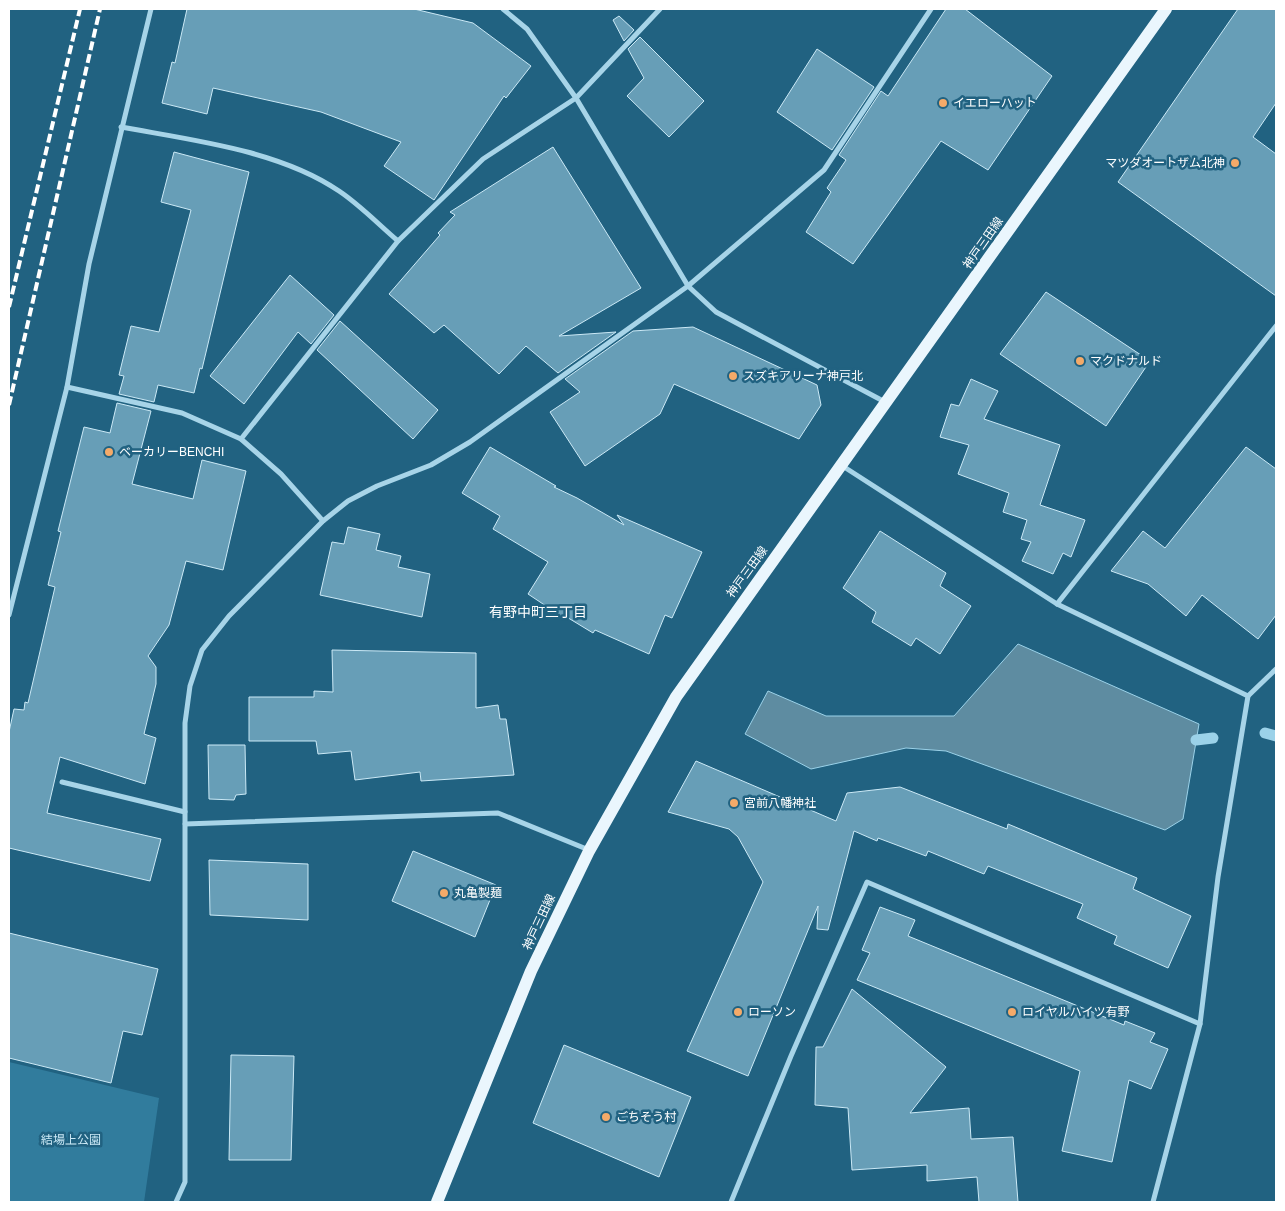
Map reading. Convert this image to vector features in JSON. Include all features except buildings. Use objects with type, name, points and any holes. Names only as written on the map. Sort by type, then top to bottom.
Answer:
[{"type":"main road","name":"神戸三田線","points":[[437,1202],[527,980],[589,851],[676,697],[1166,9]]},
{"type":"street","points":[[9,615],[67,387],[90,264],[121,127],[151,9]]},
{"type":"street","points":[[503,9],[526,29],[576,98],[688,286],[716,312],[887,403]]},
{"type":"street","points":[[242,439],[398,241],[483,159],[576,98],[660,9]]},
{"type":"street","points":[[176,1202],[184,1182],[185,723],[190,686],[202,650],[230,616],[323,521],[348,501],[377,486],[431,464],[470,442],[688,286],[824,170],[931,9]]},
{"type":"street","points":[[121,127],[226,146],[287,164],[339,191],[398,241]]},
{"type":"street","points":[[1057,604],[1276,326]]},
{"type":"street","points":[[67,387],[182,413],[242,439],[281,474],[323,521]]},
{"type":"street","points":[[841,465],[1057,604],[1248,696]]},
{"type":"street","points":[[1153,1202],[1200,1024],[1218,877],[1248,696],[1276,669]]},
{"type":"street","points":[[62,782],[185,812]]},
{"type":"street","points":[[185,824],[498,813],[589,851]]},
{"type":"street","points":[[731,1202],[791,1056],[867,882],[1200,1024]]},
{"type":"green space","name":"結場上公園","points":[[9,1062],[159,1098],[144,1202],[9,1202]]},
{"type":"shaded area","points":[[1018,644],[1199,724],[1183,819],[1165,830],[946,751],[906,748],[811,769],[745,734],[768,691],[826,716],[954,716]]},
{"type":"waterway","points":[[1265,733],[1276,736]]},
{"type":"waterway","points":[[1196,740],[1213,738]]},
{"type":"railway","points":[[9,307],[80,9]]},
{"type":"railway","points":[[9,405],[100,9]]},
{"type":"place","name":"イエローハット","points":[[943,103]]},
{"type":"place","name":"マツダオートザム北神","points":[[1235,163]]},
{"type":"place","name":"マクドナルド","points":[[1080,361]]},
{"type":"place","name":"スズキアリーナ神戸北","points":[[733,376]]},
{"type":"place","name":"ベーカリーBENCHI","points":[[109,452]]},
{"type":"place","name":"宮前八幡神社","points":[[734,803]]},
{"type":"place","name":"丸亀製麺","points":[[444,893]]},
{"type":"place","name":"ローソン","points":[[738,1012]]},
{"type":"place","name":"ロイヤルハイツ有野","points":[[1012,1012]]},
{"type":"place","name":"ごちそう村","points":[[606,1117]]},
{"type":"district","name":"有野中町三丁目","points":[[538,612]]}]
